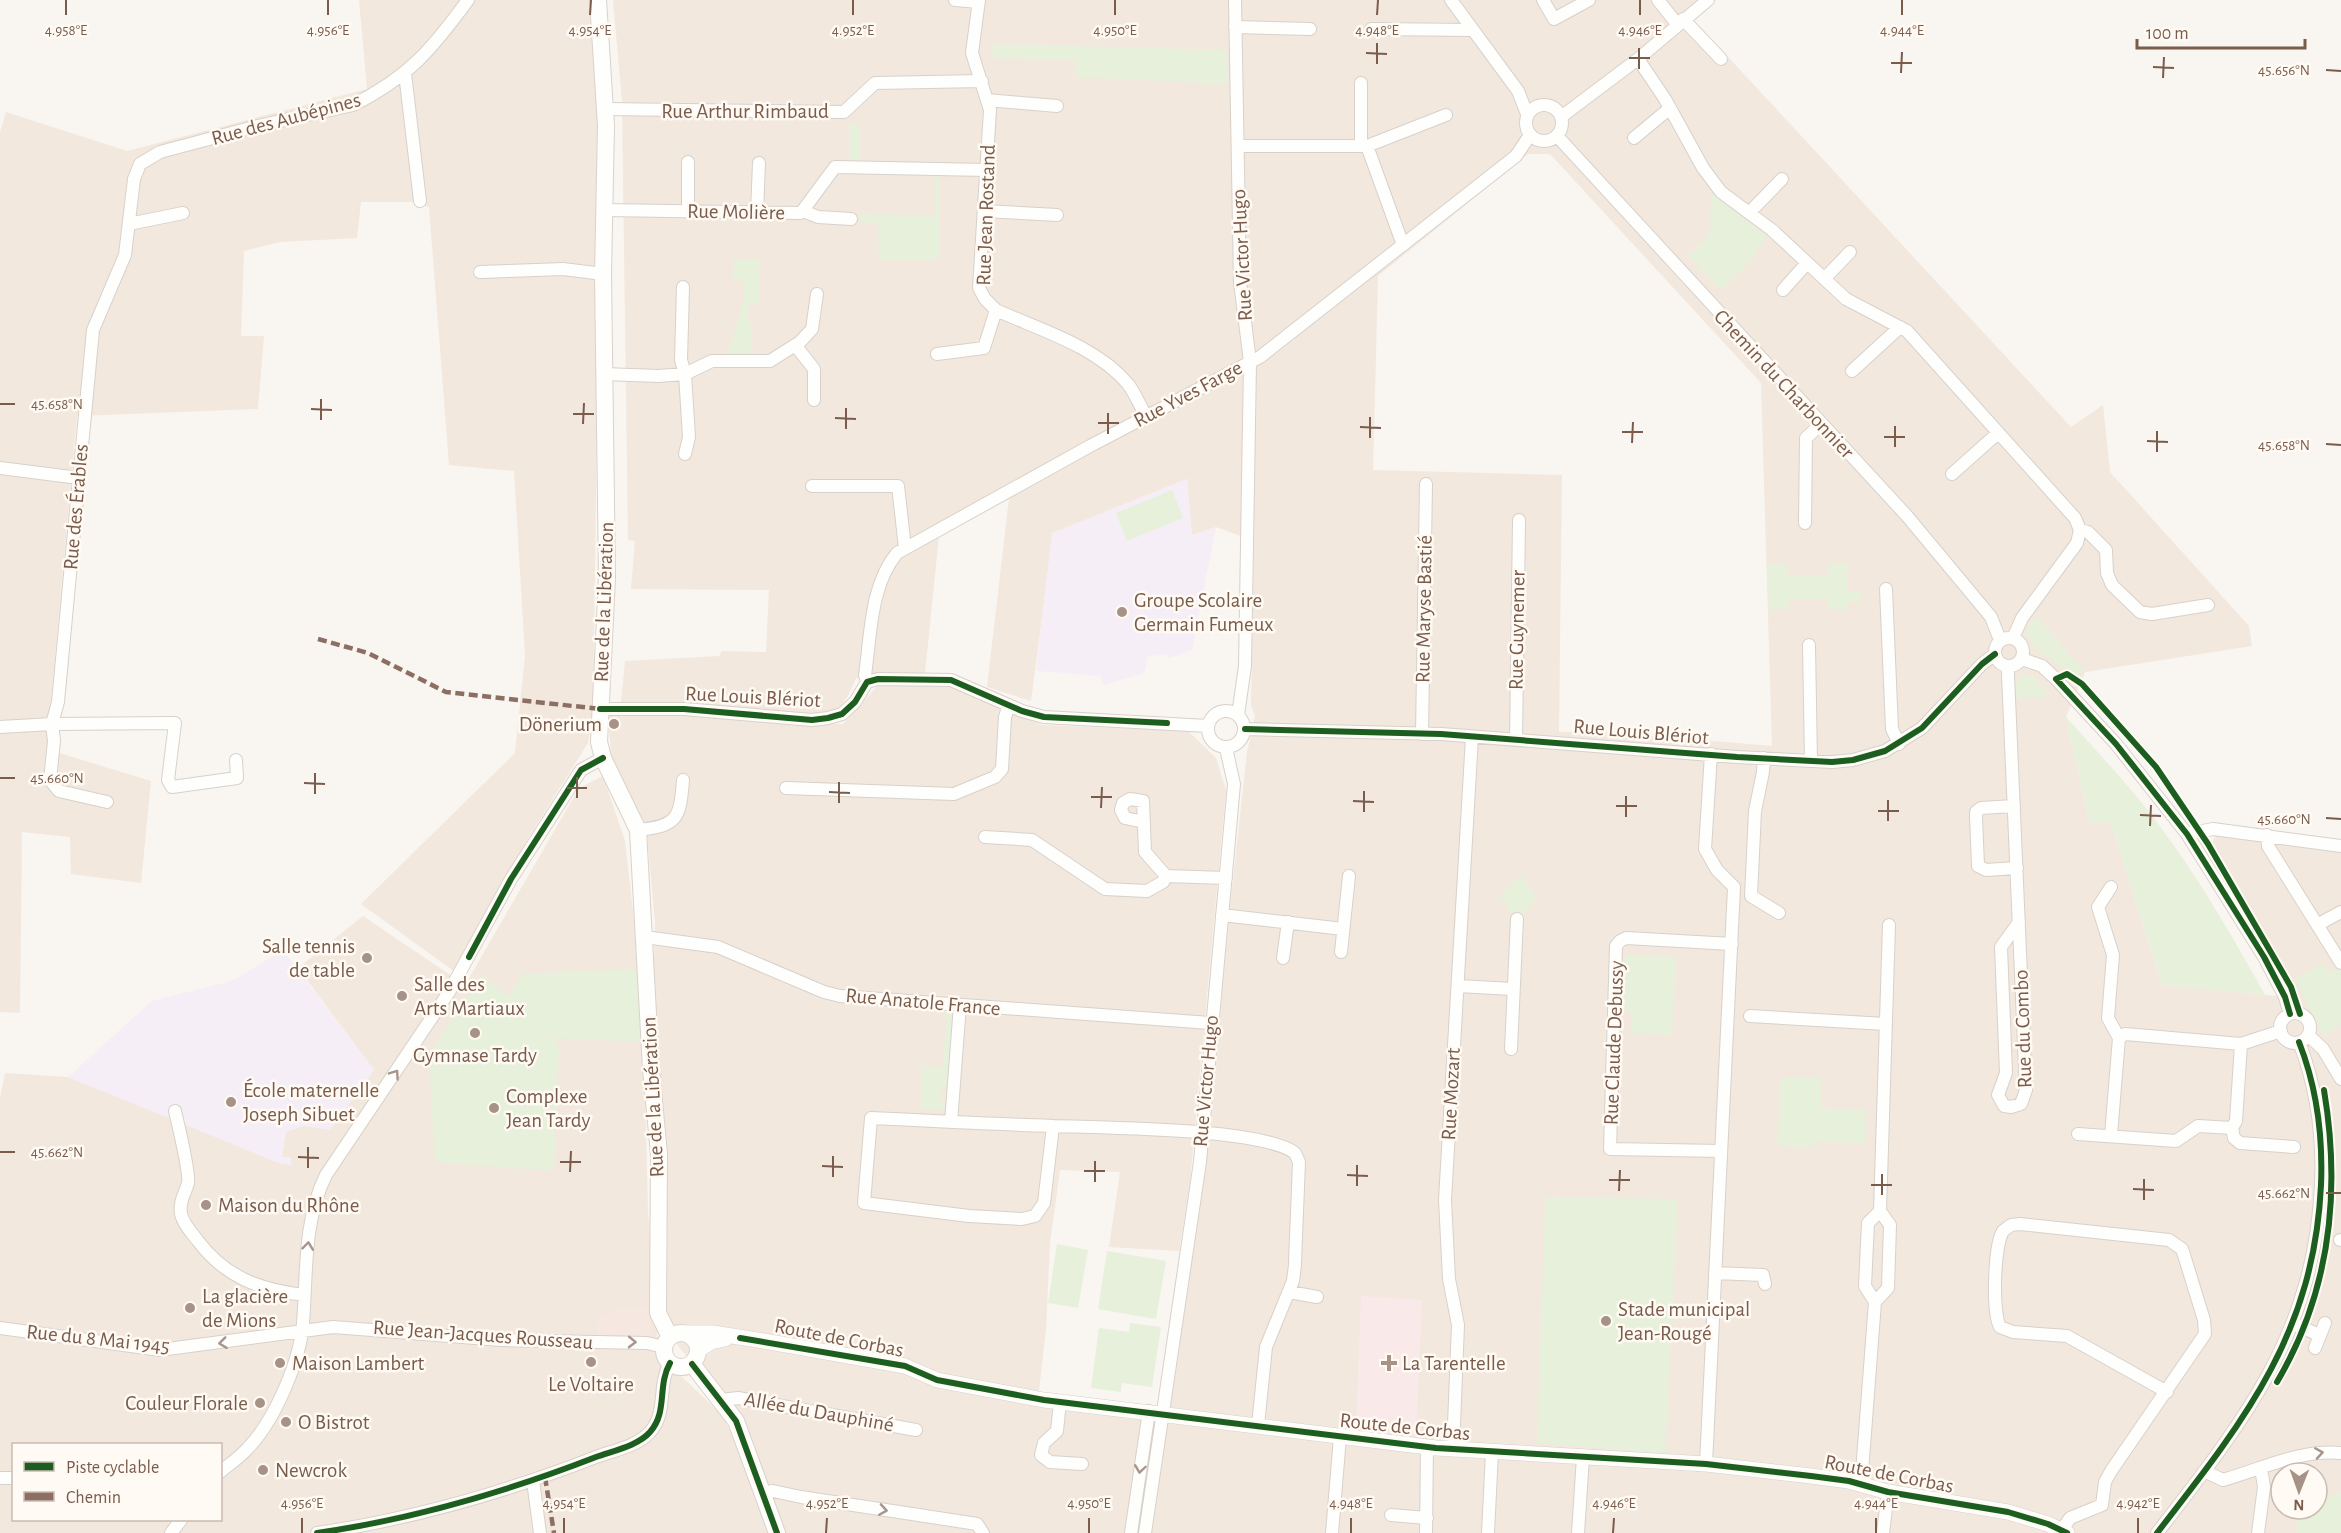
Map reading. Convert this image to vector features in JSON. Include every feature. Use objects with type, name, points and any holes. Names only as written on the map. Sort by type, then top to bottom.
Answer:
[{"type":"main road","name":"Rue de la Libération","points":[[598,0],[604,109],[603,274],[607,577],[599,742],[603,758],[638,830],[651,1069],[659,1154],[658,1313],[660,1322],[673,1339]]},
{"type":"main road","points":[[695,1357],[682,1367],[670,1364],[673,1339],[692,1337],[695,1357],[736,1421],[777,1533]]},
{"type":"street","name":"Rue des Aubépines","points":[[140,164],[160,152],[254,127],[353,105],[405,73],[438,42],[468,0]]},
{"type":"street","points":[[955,0],[979,1]]},
{"type":"street","name":"Rue Victor Hugo","points":[[1235,0],[1240,282],[1250,362],[1245,666],[1238,715]]},
{"type":"street","points":[[1451,0],[1518,91],[1527,114],[1525,125],[1530,135],[1540,141],[1557,136],[1562,127],[1561,117],[1555,108],[1540,105],[1518,91]]},
{"type":"street","points":[[1543,0],[1554,19],[1569,4],[1589,0]]},
{"type":"street","points":[[1658,0],[1721,58]]},
{"type":"street","points":[[1561,117],[1638,59],[1680,21],[1708,0]]},
{"type":"street","name":"Rue Jean Rostand","points":[[979,1],[972,53],[990,110],[980,288],[985,299],[996,310],[1092,353],[1129,386],[1146,416]]},
{"type":"street","points":[[1235,27],[1310,28]]},
{"type":"street","points":[[1371,29],[1473,30]]},
{"type":"street","points":[[1638,59],[1670,108],[1703,168],[1721,192],[1749,213],[1854,305],[1907,331],[2075,518],[2080,530],[2077,543],[2007,639],[1996,647],[1995,654],[2000,663],[2008,666],[2022,659],[2023,646],[2007,639]]},
{"type":"street","points":[[405,73],[420,201]]},
{"type":"street","name":"Rue Arthur Rimbaud","points":[[604,109],[844,112],[875,83],[982,81]]},
{"type":"street","points":[[1361,83],[1364,146],[1403,245]]},
{"type":"street","points":[[987,100],[1057,106]]},
{"type":"street","points":[[1527,114],[1540,105]]},
{"type":"street","points":[[1634,138],[1670,108]]},
{"type":"street","points":[[1238,146],[1364,146],[1446,115]]},
{"type":"street","name":"Rue Yves Farge","points":[[867,682],[865,675],[877,592],[889,564],[905,548],[1146,416],[1250,362],[1284,339],[1516,156],[1530,135]]},
{"type":"street","name":"Chemin du Charbonnier","points":[[1557,136],[1906,516],[2007,639]]},
{"type":"street","points":[[688,162],[688,212]]},
{"type":"street","points":[[756,213],[759,163]]},
{"type":"street","name":"Rue des Érables","points":[[107,802],[59,791],[54,787],[50,780],[54,741],[52,724],[58,702],[93,330],[125,255],[134,179],[140,164]]},
{"type":"street","name":"Rue Molière","points":[[605,210],[756,213],[803,211],[835,167],[987,170]]},
{"type":"street","points":[[1749,213],[1782,179]]},
{"type":"street","points":[[803,211],[818,217],[851,219]]},
{"type":"street","points":[[984,211],[1057,215]]},
{"type":"street","points":[[129,224],[183,213]]},
{"type":"street","points":[[1824,279],[1850,252]]},
{"type":"street","points":[[1783,290],[1807,263]]},
{"type":"street","points":[[480,272],[563,269],[603,274]]},
{"type":"street","points":[[683,287],[681,360],[685,374],[689,437],[685,454]]},
{"type":"street","points":[[604,374],[658,376],[685,374],[712,361],[770,362],[795,345],[812,329],[817,294]]},
{"type":"street","points":[[937,354],[984,348],[996,310]]},
{"type":"street","points":[[1852,371],[1900,327]]},
{"type":"street","points":[[795,345],[814,369],[814,400]]},
{"type":"street","points":[[1805,523],[1806,438],[1821,424]]},
{"type":"street","points":[[1952,474],[1998,433]]},
{"type":"street","points":[[0,468],[79,478]]},
{"type":"street","name":"Rue Maryse Bastié","points":[[1422,734],[1426,484]]},
{"type":"street","points":[[812,486],[898,486],[905,548]]},
{"type":"street","name":"Rue Guynemer","points":[[1516,740],[1519,520]]},
{"type":"street","points":[[2080,530],[2088,532],[2106,550],[2107,573],[2112,585],[2140,612],[2152,614],[2208,605]]},
{"type":"street","points":[[1886,589],[1892,729],[1899,744]]},
{"type":"street","points":[[1809,645],[1811,761]]},
{"type":"street","name":"Rue Louis Blériot","points":[[1245,729],[1422,734],[1811,761],[1852,760],[1885,751],[1922,728],[1982,664],[1995,654]]},
{"type":"street","points":[[2022,659],[2042,666],[2056,679],[2116,744],[2187,834],[2264,957],[2285,997],[2290,1014]]},
{"type":"street","name":"Rue du Combo","points":[[2008,666],[2017,868],[2026,1090],[2021,1104],[2011,1107],[2004,1106],[1998,1095],[2006,1073],[2001,947],[2019,922]]},
{"type":"street","points":[[867,682],[878,679],[951,680],[1044,717],[1208,726]]},
{"type":"street","name":"Rue Louis Blériot","points":[[600,709],[684,709],[812,720],[828,718],[848,708],[867,682]]},
{"type":"street","points":[[1224,711],[1241,690]]},
{"type":"street","points":[[786,788],[954,794],[995,777],[1002,769],[1005,717],[1009,705]]},
{"type":"street","points":[[1224,711],[1238,715],[1245,729],[1236,745],[1226,748],[1212,741],[1208,726],[1217,713],[1224,711]]},
{"type":"street","points":[[0,727],[52,724],[176,723],[168,780],[172,787],[237,777],[236,760]]},
{"type":"street","name":"Rue Mozart","points":[[1453,1449],[1458,1325],[1449,1279],[1445,1200],[1472,737]]},
{"type":"street","name":"Rue Victor Hugo","points":[[1155,1412],[1192,1221],[1202,1133],[1210,1023],[1234,783],[1226,748]]},
{"type":"street","points":[[1706,1464],[1734,887],[1717,870],[1705,849],[1711,754]]},
{"type":"street","points":[[222,1470],[249,1448],[262,1429],[289,1378],[302,1332],[308,1243],[317,1198],[326,1175],[449,992],[511,879],[581,770],[603,758]]},
{"type":"street","points":[[1764,758],[1755,811],[1751,896],[1779,913]]},
{"type":"street","points":[[638,830],[661,828],[673,821],[681,812],[683,780]]},
{"type":"street","points":[[2014,806],[1980,808],[1976,812],[1978,866],[1986,870],[2017,868]]},
{"type":"street","points":[[1144,822],[1145,852],[1166,876],[1226,878]]},
{"type":"street","points":[[2187,834],[2213,829],[2341,846]]},
{"type":"street","points":[[2267,835],[2268,846],[2341,963]]},
{"type":"street","points":[[985,837],[1032,840],[1105,889],[1147,891],[1163,882],[1166,876]]},
{"type":"street","points":[[1341,952],[1348,876]]},
{"type":"street","points":[[2111,887],[2098,906],[2113,955],[2108,1018],[2119,1038],[2111,1135]]},
{"type":"street","points":[[2317,925],[2341,912]]},
{"type":"street","points":[[1222,915],[1343,929]]},
{"type":"street","points":[[1511,1048],[1517,919]]},
{"type":"street","points":[[1283,958],[1288,922]]},
{"type":"street","points":[[1875,1302],[1888,1288],[1890,1225],[1880,1211],[1889,925]]},
{"type":"street","name":"Rue Anatole France","points":[[645,937],[718,947],[824,992],[840,996],[1210,1023]]},
{"type":"street","name":"Rue Claude Debussy","points":[[1721,1151],[1610,1149],[1617,946],[1626,938],[1732,944]]},
{"type":"street","points":[[1458,986],[1513,988]]},
{"type":"street","points":[[951,1122],[960,1005]]},
{"type":"street","points":[[2157,1533],[2204,1471],[2267,1380],[2294,1324],[2314,1253],[2320,1211],[2322,1163],[2317,1108],[2304,1038],[2309,1025],[2304,1017],[2290,1014],[2283,1019],[2281,1031],[2290,1042],[2304,1038]]},
{"type":"street","points":[[1750,1016],[1886,1024]]},
{"type":"street","points":[[2119,1038],[2125,1034],[2241,1044],[2281,1031]]},
{"type":"street","points":[[2304,1038],[2329,1058],[2341,1078]]},
{"type":"street","points":[[2241,1044],[2236,1121],[2232,1128],[2234,1138],[2240,1143],[2294,1147]]},
{"type":"street","points":[[2310,1072],[2329,1058]]},
{"type":"street","points":[[175,1111],[188,1182],[181,1200],[186,1226],[208,1255],[245,1282],[261,1288],[304,1295]]},
{"type":"street","points":[[1053,1126],[1044,1203],[1035,1216],[1022,1219],[969,1216],[864,1203],[871,1118],[951,1122],[1053,1126],[1202,1133],[1274,1142],[1295,1153],[1300,1174],[1295,1264],[1288,1292],[1266,1347],[1257,1425]]},
{"type":"street","points":[[2078,1134],[2176,1141],[2198,1126],[2232,1128]]},
{"type":"street","points":[[1861,1485],[1875,1302],[1865,1286],[1868,1223],[1880,1211]]},
{"type":"street","points":[[2065,1532],[2070,1518],[2102,1505],[2108,1476],[2167,1392],[2205,1334],[2204,1320],[2181,1249],[2169,1240],[2020,1224],[2011,1225],[2003,1230],[1998,1245],[1995,1312],[2000,1327],[2013,1332],[2067,1336],[2167,1392]]},
{"type":"street","points":[[1714,1273],[1763,1275],[1765,1284]]},
{"type":"street","points":[[1288,1292],[1317,1297]]},
{"type":"street","points":[[2294,1324],[2322,1329],[2315,1348]]},
{"type":"street","name":"Rue Jean-Jacques Rousseau","points":[[302,1332],[333,1326],[501,1340],[634,1342],[673,1339]]},
{"type":"street","name":"Rue du 8 Mai 1945","points":[[0,1328],[160,1350],[302,1332]]},
{"type":"street","name":"Route de Corbas","points":[[673,1339],[713,1333],[905,1366],[937,1380],[1060,1402],[1155,1412],[1340,1437],[1492,1452],[1706,1464],[1811,1476],[1888,1492],[2008,1512],[2065,1532]]},
{"type":"street","name":"Route de Corbas","points":[[695,1357],[714,1340],[740,1338]]},
{"type":"street","points":[[317,1533],[424,1512],[533,1481],[646,1436],[659,1418],[663,1379],[670,1364]]},
{"type":"street","name":"Allée du Dauphiné","points":[[722,1400],[738,1398],[916,1430]]},
{"type":"street","points":[[1060,1402],[1057,1431],[1044,1443],[1041,1455],[1050,1462],[1082,1464]]},
{"type":"street","points":[[1131,1533],[1155,1412]]},
{"type":"street","points":[[1145,1533],[1155,1412]]},
{"type":"street","points":[[1332,1533],[1340,1437]]},
{"type":"street","points":[[1426,1533],[1427,1447]]},
{"type":"street","points":[[2204,1471],[2223,1480],[2261,1467],[2326,1451],[2341,1453]]},
{"type":"street","points":[[1488,1533],[1492,1452]]},
{"type":"street","points":[[1578,1533],[1583,1457]]},
{"type":"street","points":[[2258,1533],[2264,1487],[2261,1467]]},
{"type":"street","points":[[533,1481],[540,1533]]},
{"type":"street","points":[[763,1493],[773,1491],[977,1524],[983,1533]]},
{"type":"street","points":[[1883,1533],[1888,1492]]},
{"type":"street","points":[[1391,1515],[1427,1518]]},
{"type":"shaded area","points":[[359,0],[589,0],[601,128],[593,712],[588,743],[527,840],[455,972],[361,904],[515,753],[525,655],[514,471],[449,465],[429,207],[415,202],[361,202],[357,238],[280,242],[244,251],[241,336],[264,336],[258,409],[77,416],[50,711],[56,752],[151,781],[141,883],[71,874],[70,837],[22,832],[20,1013],[0,1012],[0,132],[6,112],[127,151],[367,89]]},
{"type":"shaded area","points":[[613,0],[1696,0],[1692,18],[2071,427],[2103,405],[2110,472],[2249,626],[2252,646],[2085,672],[2066,717],[2090,823],[2111,822],[2162,985],[2298,998],[2212,843],[2215,836],[2341,849],[2341,1533],[777,1533],[747,1447],[707,1383],[660,1322],[653,1008],[655,922],[647,836],[611,754],[608,715],[670,713],[843,724],[879,684],[953,687],[1042,725],[1188,731],[1216,758],[1226,790],[1190,1182],[1179,1251],[1109,1247],[1120,1172],[1060,1170],[1050,1243],[1046,1329],[1038,1399],[1170,1409],[1208,1149],[1230,907],[1247,752],[1255,716],[1251,705],[1254,541],[1216,527],[1192,535],[1187,479],[1053,533],[1031,701],[987,687],[1009,498],[939,536],[925,673],[856,678],[848,696],[837,710],[810,715],[621,703],[625,661],[720,656],[721,651],[766,652],[769,590],[631,589],[635,541],[628,540],[622,102]],"holes":[[[1528,154],[1550,154],[1761,383],[1772,746],[1597,731],[1559,732],[1562,475],[1373,470],[1378,276]]]},
{"type":"shaded area","name":"Groupe Scolaire Germain Fumeux","points":[[1187,479],[1192,535],[1216,527],[1192,650],[1169,658],[1167,654],[1148,656],[1144,673],[1104,685],[1100,676],[1036,671],[1052,533]]},
{"type":"shaded area","points":[[603,776],[625,841],[636,938],[644,1042],[648,1212],[659,1355],[723,1416],[749,1473],[770,1533],[0,1533],[0,1099],[5,1073],[68,1077],[290,1165],[291,1158],[282,1157],[284,1130],[374,1070],[298,968],[363,916],[465,985],[579,788]]},
{"type":"shaded area","points":[[283,950],[374,1070],[330,1130],[304,1126],[286,1132],[282,1157],[291,1159],[291,1165],[281,1164],[68,1077],[152,1001],[232,981]]},
{"type":"shaded area","name":"La Tarentelle","points":[[1361,1296],[1422,1300],[1416,1435],[1356,1426]]},
{"type":"shaded area","points":[[613,1307],[650,1310],[649,1338],[598,1337],[598,1316],[613,1316]]},
{"type":"green space","points":[[993,44],[1226,50],[1229,84],[1075,77],[1075,60],[992,58]]},
{"type":"green space","points":[[849,123],[859,123],[859,161],[849,161]]},
{"type":"green space","points":[[935,176],[940,176],[939,259],[879,259],[878,223],[859,222],[860,214],[935,215]]},
{"type":"green space","points":[[1711,193],[1767,236],[1749,262],[1721,290],[1688,255],[1710,235]]},
{"type":"green space","points":[[734,259],[759,260],[760,304],[747,305],[747,322],[752,322],[752,355],[727,355],[744,300],[744,280],[734,280]]},
{"type":"green space","points":[[1172,490],[1183,518],[1127,541],[1116,513]]},
{"type":"green space","points":[[1787,564],[1787,575],[1827,575],[1827,564],[1848,564],[1848,591],[1862,591],[1862,602],[1848,602],[1848,609],[1829,609],[1828,599],[1789,599],[1789,609],[1769,609],[1767,565]]},
{"type":"green space","points":[[2036,616],[2085,672],[2073,675],[2036,649],[2025,631]]},
{"type":"green space","points":[[2021,675],[2033,676],[2049,696],[2017,699],[2016,686]]},
{"type":"green space","points":[[2066,717],[2135,794],[2160,826],[2209,899],[2265,995],[2162,985],[2111,822],[2090,823]]},
{"type":"green space","points":[[1520,875],[1537,897],[1525,913],[1511,912],[1500,896]]},
{"type":"green space","points":[[1626,955],[1676,957],[1672,1035],[1631,1033],[1632,1012],[1624,1009]]},
{"type":"green space","points":[[2322,963],[2329,974],[2335,968],[2341,969],[2341,1025],[2324,1036],[2295,980]]},
{"type":"green space","name":"Complexe Jean Tardy","points":[[641,969],[644,1042],[551,1038],[558,1043],[559,1052],[554,1171],[435,1162],[429,1055],[482,975],[508,997],[522,974]]},
{"type":"green space","points":[[946,1012],[951,1013],[955,1021],[950,1085],[941,1085],[940,1100],[948,1102],[947,1110],[920,1109],[922,1066],[943,1067]]},
{"type":"green space","points":[[1781,1078],[1821,1078],[1821,1109],[1866,1110],[1865,1143],[1813,1142],[1813,1148],[1777,1146]]},
{"type":"green space","name":"Stade municipal Jean-Rougé","points":[[1545,1197],[1678,1199],[1665,1453],[1537,1443]]},
{"type":"green space","points":[[1057,1244],[1088,1250],[1078,1308],[1048,1303]]},
{"type":"green space","points":[[1107,1251],[1166,1261],[1156,1319],[1098,1309]]},
{"type":"green space","points":[[1130,1323],[1161,1327],[1152,1387],[1122,1383],[1121,1392],[1091,1388],[1099,1328],[1129,1332]]},
{"type":"green space","points":[[2341,1493],[2341,1533],[2296,1533],[2298,1521],[2329,1521],[2329,1495]]},
{"type":"marked path","points":[[318,639],[368,653],[446,692],[600,709]]},
{"type":"marked path","points":[[545,1477],[554,1533]]},
{"type":"cycle path","points":[[1245,729],[1441,734],[1737,757],[1832,762],[1853,760],[1885,751],[1922,728],[1982,664],[1995,654]]},
{"type":"cycle path","points":[[2290,1014],[2285,997],[2264,957],[2187,834],[2116,744],[2056,679],[2067,674],[2082,684],[2156,767],[2208,844],[2291,987],[2300,1014]]},
{"type":"cycle path","points":[[600,709],[684,709],[812,720],[842,714],[855,702],[867,682],[878,679],[951,680],[1022,711],[1044,717],[1167,723]]},
{"type":"cycle path","points":[[469,957],[511,879],[581,770],[603,758]]},
{"type":"cycle path","points":[[2157,1533],[2218,1452],[2269,1373],[2289,1331],[2305,1286],[2316,1238],[2321,1167],[2320,1131],[2314,1095],[2299,1042]]},
{"type":"cycle path","points":[[2277,1382],[2295,1348],[2309,1313],[2320,1277],[2327,1241],[2331,1203],[2331,1166],[2324,1090]]},
{"type":"cycle path","points":[[740,1338],[905,1366],[937,1380],[1044,1400],[1436,1448],[1706,1464],[1849,1481],[1888,1492],[2008,1512],[2048,1524],[2067,1533]]},
{"type":"cycle path","points":[[317,1533],[388,1520],[459,1503],[528,1482],[639,1441],[650,1432],[659,1416],[664,1381],[670,1363]]},
{"type":"cycle path","points":[[692,1364],[736,1421],[777,1533]]},
{"type":"place","name":"Groupe Scolaire Germain Fumeux","points":[[1122,612]]},
{"type":"place","name":"Dönerium","points":[[614,724]]},
{"type":"place","name":"Salle tennis de table","points":[[367,958]]},
{"type":"place","name":"Salle des Arts Martiaux","points":[[402,996]]},
{"type":"place","name":"Gymnase Tardy","points":[[475,1033]]},
{"type":"place","name":"École maternelle Joseph Sibuet","points":[[231,1102]]},
{"type":"place","name":"Complexe Jean Tardy","points":[[494,1108]]},
{"type":"place","name":"Maison du Rhône","points":[[206,1205]]},
{"type":"place","name":"La glacière de Mions","points":[[190,1308]]},
{"type":"place","name":"Stade municipal Jean-Rougé","points":[[1606,1321]]},
{"type":"place","name":"Le Voltaire","points":[[591,1362]]},
{"type":"place","name":"Maison Lambert","points":[[280,1363]]},
{"type":"place","name":"La Tarentelle","points":[[1389,1363]]},
{"type":"place","name":"Couleur Florale","points":[[260,1403]]},
{"type":"place","name":"O Bistrot","points":[[286,1422]]},
{"type":"place","name":"Newcrok","points":[[263,1470]]}]
